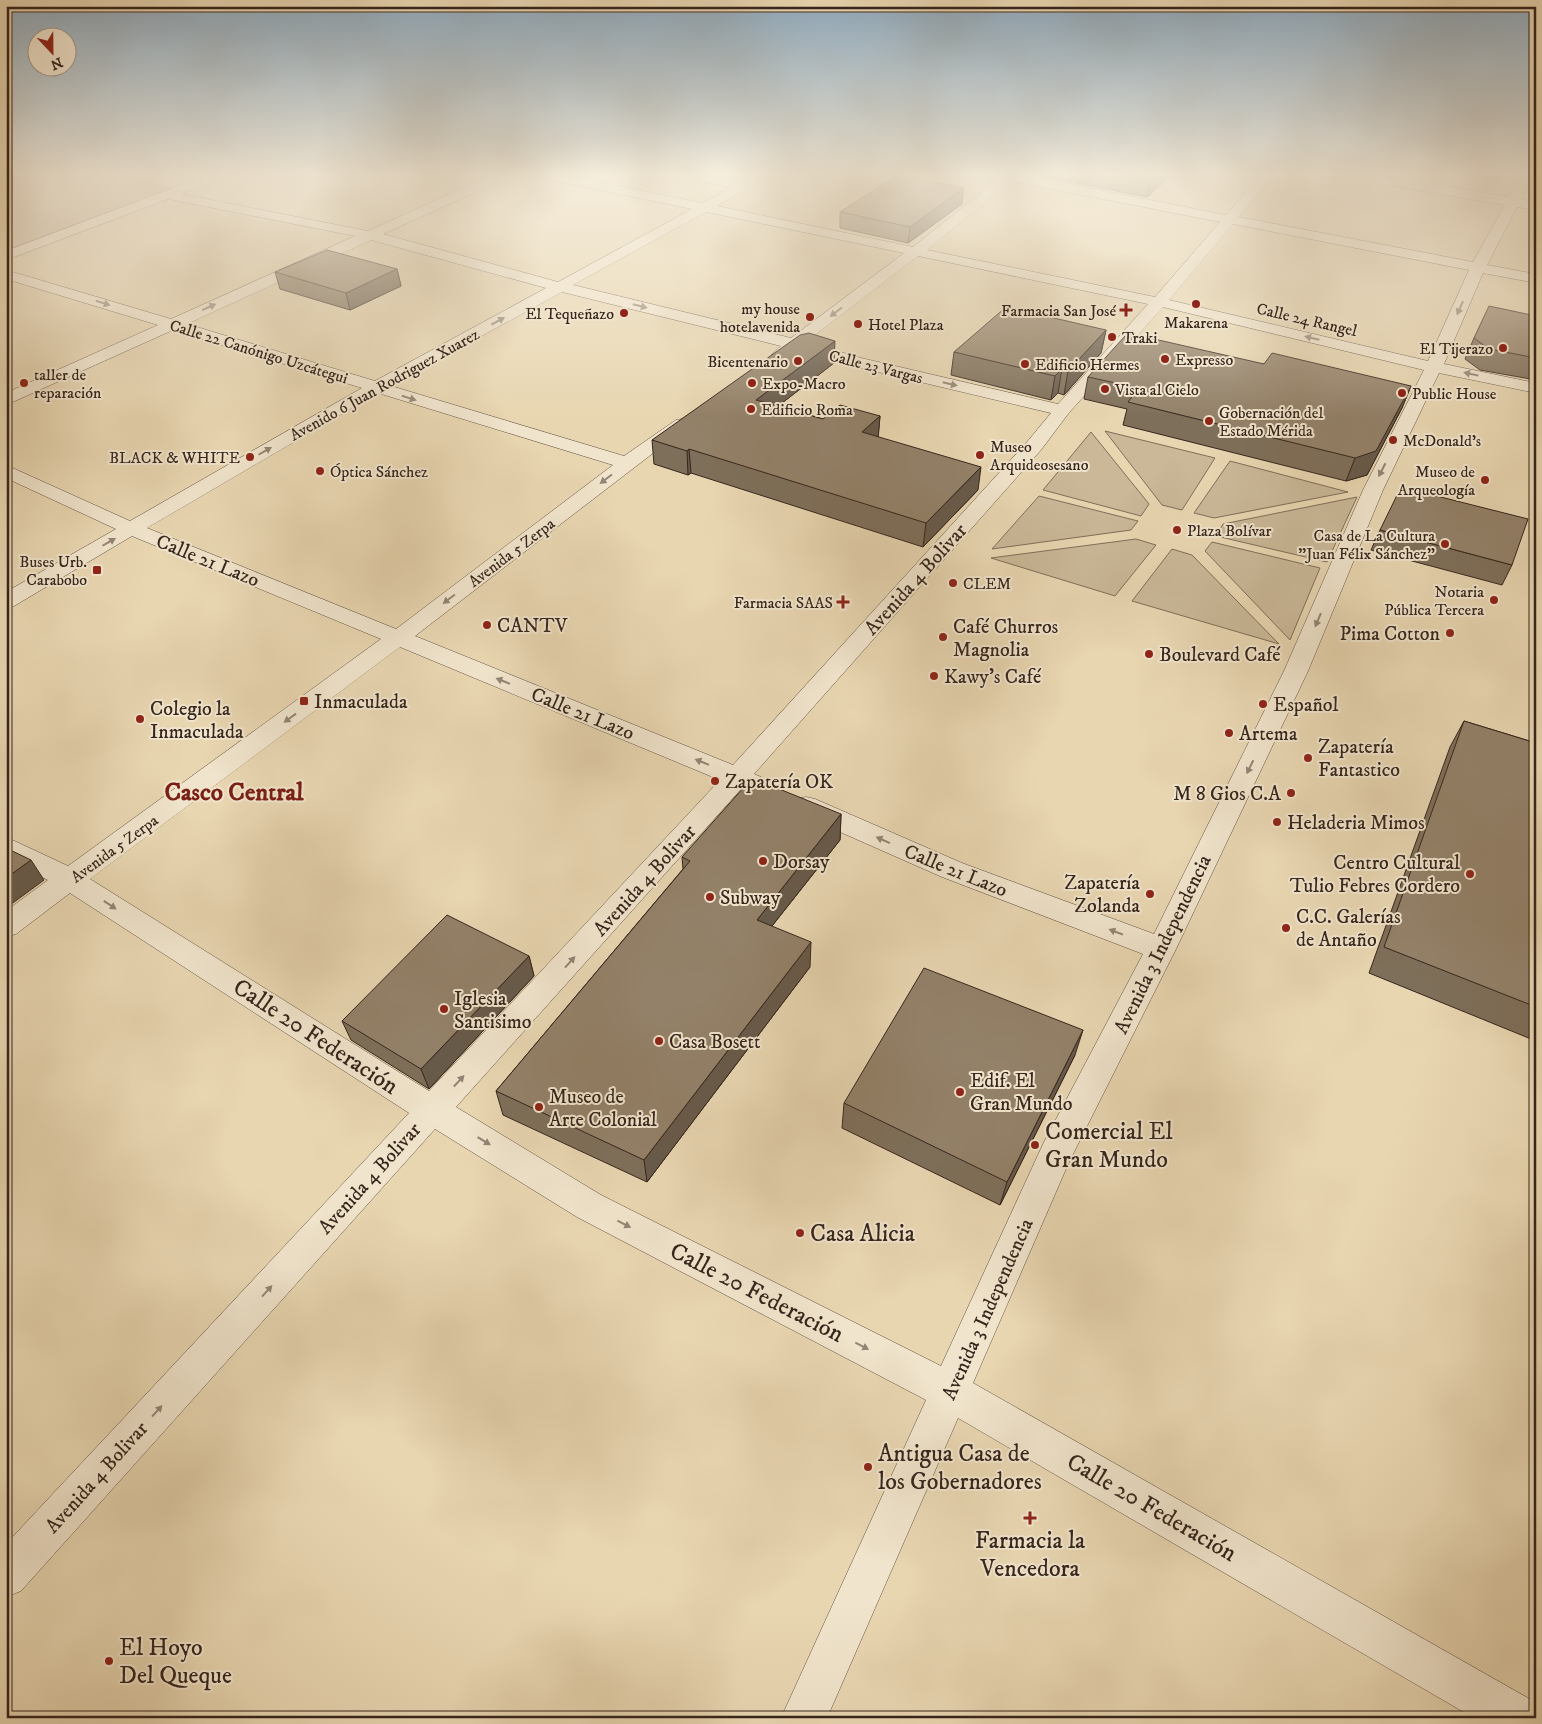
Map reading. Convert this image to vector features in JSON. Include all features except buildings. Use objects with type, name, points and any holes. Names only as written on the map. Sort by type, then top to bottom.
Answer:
[{"type":"street","points":[[6,400],[326,254]]},
{"type":"street","name":"Calle 23 Vargas","points":[[442,254],[794,344],[857,362],[1062,410]]},
{"type":"street","name":"Avenido 6 Juan Rodriguez Xuarez","points":[[6,601],[376,387],[618,254]]},
{"type":"street","points":[[762,367],[911,254]]},
{"type":"street","name":"Calle 24 Rangel","points":[[932,254],[1159,302],[1434,367],[1536,388]]},
{"type":"street","name":"Avenida 4 Bolivar","points":[[6,1576],[738,776],[1034,446],[1062,410],[1201,254]]},
{"type":"street","points":[[1402,254],[1536,279]]},
{"type":"street","name":"Avenida 3 Independencia","points":[[804,1718],[1055,1156],[1161,949],[1296,671],[1372,490],[1434,367],[1477,269],[1487,254]]},
{"type":"street","name":"Calle 22 Canónigo Uzcátegui","points":[[6,274],[627,463]]},
{"type":"street","name":"Avenida 5 Zerpa","points":[[6,926],[398,638],[627,463],[699,412]]},
{"type":"street","name":"Calle 21 Lazo","points":[[6,472],[132,529],[738,776],[952,870],[1161,949]]},
{"type":"street","name":"Calle 20 Federación","points":[[6,847],[71,880],[432,1110],[589,1206],[951,1392],[1519,1718]]},
{"type":"shaded area","points":[[1105,431],[1215,458],[1182,510],[1162,505]]},
{"type":"shaded area","points":[[1091,432],[1149,504],[1141,516],[1043,490]]},
{"type":"shaded area","points":[[1230,461],[1348,492],[1214,518],[1194,513]]},
{"type":"shaded area","points":[[1039,496],[1138,521],[1131,530],[992,549]]},
{"type":"shaded area","points":[[1357,497],[1327,562],[1216,536],[1223,524]]},
{"type":"shaded area","points":[[1136,539],[1156,545],[1115,596],[991,558]]},
{"type":"shaded area","points":[[1212,542],[1320,568],[1290,640],[1205,551]]},
{"type":"shaded area","points":[[1172,549],[1192,555],[1279,644],[1132,601]]},
{"type":"place","name":"Makarena","points":[[1196,304]]},
{"type":"place","name":"Farmacia San José","points":[[1126,310]]},
{"type":"place","name":"El Tequeñazo","points":[[624,313]]},
{"type":"place","name":"my house hotelavenida","points":[[810,317]]},
{"type":"place","name":"Hotel Plaza","points":[[858,324]]},
{"type":"place","name":"Traki","points":[[1112,337]]},
{"type":"place","name":"El Tijerazo","points":[[1503,348]]},
{"type":"place","name":"Expresso","points":[[1165,359]]},
{"type":"place","name":"Bicentenario","points":[[798,361]]},
{"type":"place","name":"Edificio Hermes","points":[[1025,364]]},
{"type":"place","name":"taller de reparación","points":[[24,383]]},
{"type":"place","name":"Expo-Macro","points":[[752,383]]},
{"type":"place","name":"Vista al Cielo","points":[[1105,389]]},
{"type":"place","name":"Public House","points":[[1402,393]]},
{"type":"place","name":"Edificio Roma","points":[[751,409]]},
{"type":"place","name":"Gobernación del Estado Mérida","points":[[1209,421]]},
{"type":"place","name":"McDonald's","points":[[1393,440]]},
{"type":"place","name":"Museo Arquideosesano","points":[[980,455]]},
{"type":"place","name":"BLACK & WHITE","points":[[250,457]]},
{"type":"place","name":"Óptica Sánchez","points":[[320,471]]},
{"type":"place","name":"Museo de Arqueología","points":[[1485,480]]},
{"type":"place","name":"Plaza Bolívar","points":[[1177,530]]},
{"type":"place","name":"Casa de La Cultura \"Juan Félix Sánchez\"","points":[[1445,544]]},
{"type":"place","name":"Buses Urb. Carabobo","points":[[97,570]]},
{"type":"place","name":"CLEM","points":[[953,583]]},
{"type":"place","name":"Notaria Pública Tercera","points":[[1494,600]]},
{"type":"place","name":"Farmacia SAAS","points":[[843,602]]},
{"type":"place","name":"CANTV","points":[[487,625]]},
{"type":"place","name":"Pima Cotton","points":[[1450,633]]},
{"type":"place","name":"Café Churros Magnolia","points":[[943,637]]},
{"type":"place","name":"Boulevard Café","points":[[1149,654]]},
{"type":"place","name":"Kawy's Café","points":[[934,676]]},
{"type":"place","name":"Inmaculada","points":[[304,701]]},
{"type":"place","name":"Español","points":[[1263,704]]},
{"type":"place","name":"Colegio la Inmaculada","points":[[140,719]]},
{"type":"place","name":"Artema","points":[[1229,733]]},
{"type":"place","name":"Zapatería Fantastico","points":[[1308,758]]},
{"type":"place","name":"Zapatería OK","points":[[715,781]]},
{"type":"place","name":"M 8 Gios C.A","points":[[1291,793]]},
{"type":"place","name":"Heladeria Mimos","points":[[1277,822]]},
{"type":"place","name":"Dorsay","points":[[763,861]]},
{"type":"place","name":"Centro Cultural Tulio Febres Cordero","points":[[1470,874]]},
{"type":"place","name":"Zapatería Zolanda","points":[[1150,894]]},
{"type":"place","name":"Subway","points":[[710,897]]},
{"type":"place","name":"C.C. Galerías de Antaño","points":[[1286,928]]},
{"type":"place","name":"Iglesia Santisimo","points":[[444,1009]]},
{"type":"place","name":"Casa Bosett","points":[[659,1041]]},
{"type":"place","name":"Edif. El Gran Mundo","points":[[960,1092]]},
{"type":"place","name":"Museo de Arte Colonial","points":[[539,1107]]},
{"type":"place","name":"Comercial El Gran Mundo","points":[[1035,1145]]},
{"type":"place","name":"Casa Alicia","points":[[800,1233]]},
{"type":"place","name":"Antigua Casa de los Gobernadores","points":[[868,1467]]},
{"type":"place","name":"Farmacia la Vencedora","points":[[1030,1518]]},
{"type":"place","name":"El Hoyo Del Queque","points":[[109,1661]]},
{"type":"district","name":"Casco Central","points":[[234,791]]}]
